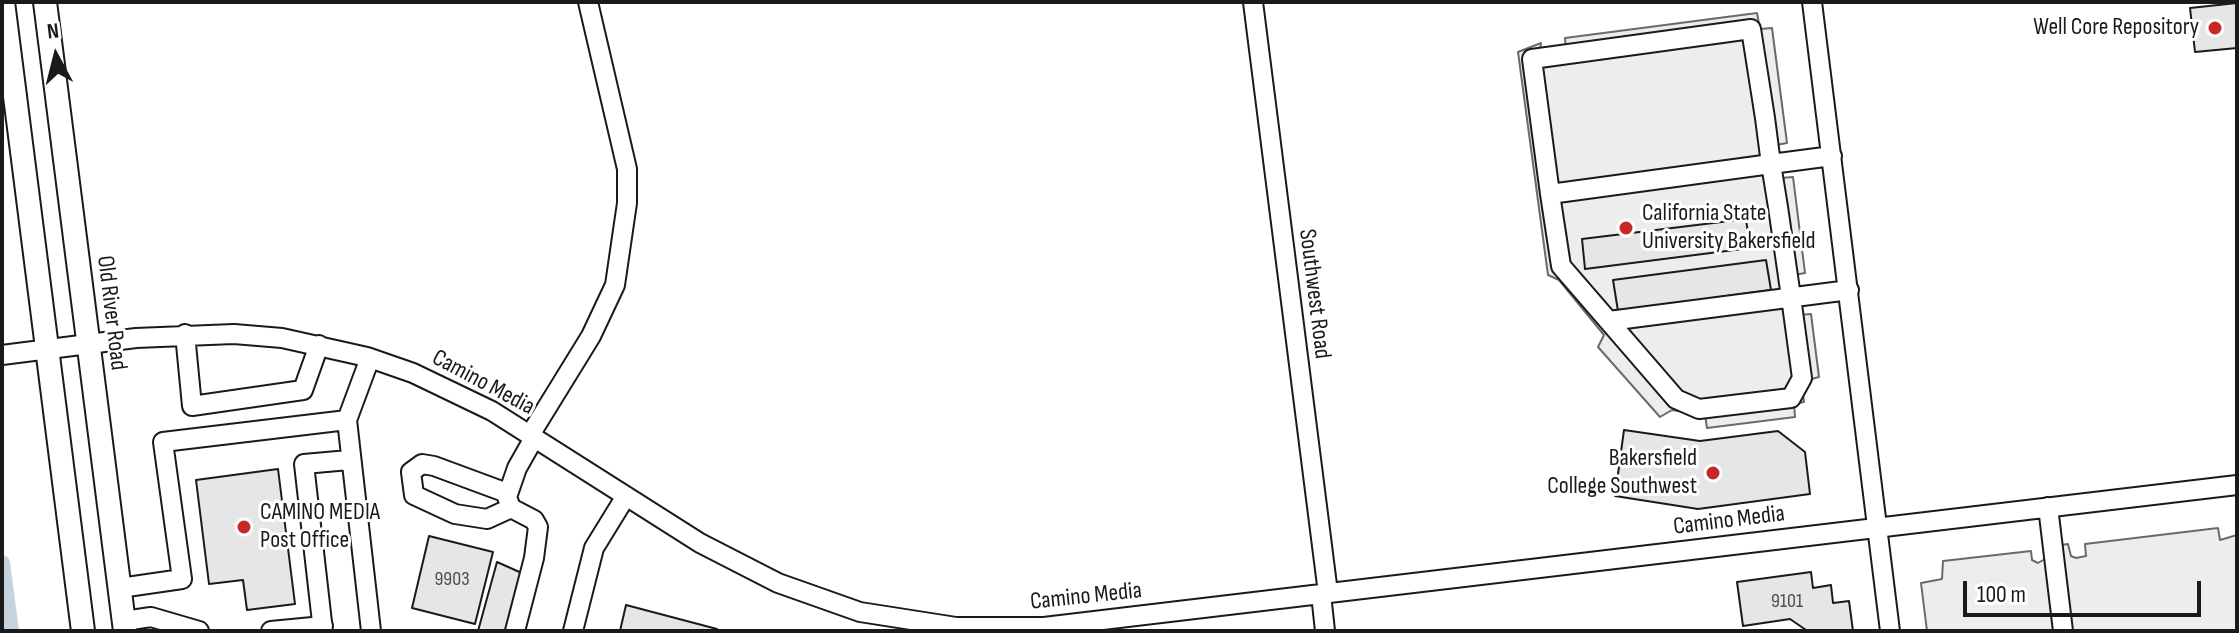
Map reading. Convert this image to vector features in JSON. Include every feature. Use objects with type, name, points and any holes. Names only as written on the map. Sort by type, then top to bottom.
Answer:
[{"type":"main road","points":[[3,2],[83,631]]},
{"type":"main road","name":"Old River Road","points":[[45,2],[125,626]]},
{"type":"street","points":[[515,631],[539,538],[534,520],[509,500],[434,466],[422,464],[411,472],[414,495],[455,514],[487,519],[509,500],[532,437],[591,336],[615,285],[627,203],[627,169],[588,2]]},
{"type":"street","name":"Southwest Road","points":[[1253,2],[1324,594],[1325,631]]},
{"type":"street","points":[[1812,2],[1890,631]]},
{"type":"street","points":[[1751,29],[1771,164],[1802,378],[1791,398],[1710,408],[1686,405],[1676,399],[1561,266],[1532,59],[1751,29]]},
{"type":"street","points":[[1550,194],[1832,156]]},
{"type":"street","points":[[1609,321],[1849,290]]},
{"type":"street","name":"Camino Media","points":[[2,355],[185,334],[246,335],[319,345],[370,358],[449,389],[734,562],[802,593],[860,612],[932,624],[1005,629],[2237,485]]},
{"type":"street","points":[[185,334],[195,438]]},
{"type":"street","points":[[192,406],[303,390],[319,345]]},
{"type":"street","points":[[370,358],[347,420],[349,460],[371,631]]},
{"type":"street","points":[[120,588],[182,579],[163,442],[347,420]]},
{"type":"street","points":[[271,631],[323,629],[304,464],[349,460]]},
{"type":"street","points":[[573,631],[594,548],[626,496]]},
{"type":"street","points":[[2048,507],[2063,631]]},
{"type":"street","points":[[856,631],[860,612]]},
{"type":"street","points":[[125,626],[151,617],[199,631]]},
{"type":"shaded area","points":[[1757,13],[1760,29],[1772,28],[1787,143],[1776,145],[1784,171],[1780,175],[1781,178],[1793,177],[1805,273],[1794,275],[1799,315],[1811,314],[1819,377],[1801,382],[1804,402],[1794,404],[1795,417],[1707,428],[1705,415],[1672,410],[1660,417],[1598,347],[1604,335],[1559,280],[1548,275],[1518,52],[1541,43],[1540,52],[1566,50],[1565,38]]},
{"type":"shaded area","points":[[2218,528],[2220,540],[2237,535],[2237,631],[1927,631],[1921,583],[1942,579],[1943,561],[2031,551],[2032,560],[2038,563],[2045,559],[2046,547],[2068,544],[2071,556],[2076,558],[2086,556],[2085,544]]},
{"type":"building","name":"Well Core Repository","points":[[2237,3],[2237,48],[2195,52],[2190,8]]},
{"type":"building","points":[[1746,219],[1750,248],[1585,269],[1582,239]]},
{"type":"building","points":[[1766,260],[1771,290],[1618,311],[1613,280]]},
{"type":"building","name":"Bakersfield College Southwest","points":[[1624,430],[1700,441],[1778,431],[1805,452],[1810,494],[1698,509],[1615,496]]},
{"type":"building","name":"CAMINO MEDIA Post Office","points":[[278,469],[295,604],[247,610],[243,580],[209,584],[196,480]]},
{"type":"building","points":[[429,536],[493,552],[475,624],[412,608]]},
{"type":"building","points":[[497,562],[524,574],[510,631],[478,631]]},
{"type":"building","points":[[1811,572],[1813,588],[1831,585],[1833,603],[1849,601],[1853,631],[1806,630],[1790,619],[1743,626],[1737,582]]},
{"type":"building","points":[[626,605],[717,629],[718,631],[620,631]]},
{"type":"waterway","points":[[2,563],[11,631]]},
{"type":"place","name":"Well Core Repository","points":[[2215,28]]},
{"type":"place","name":"California State University Bakersfield","points":[[1626,228]]},
{"type":"place","name":"Bakersfield College Southwest","points":[[1713,473]]},
{"type":"place","name":"CAMINO MEDIA Post Office","points":[[244,527]]}]
